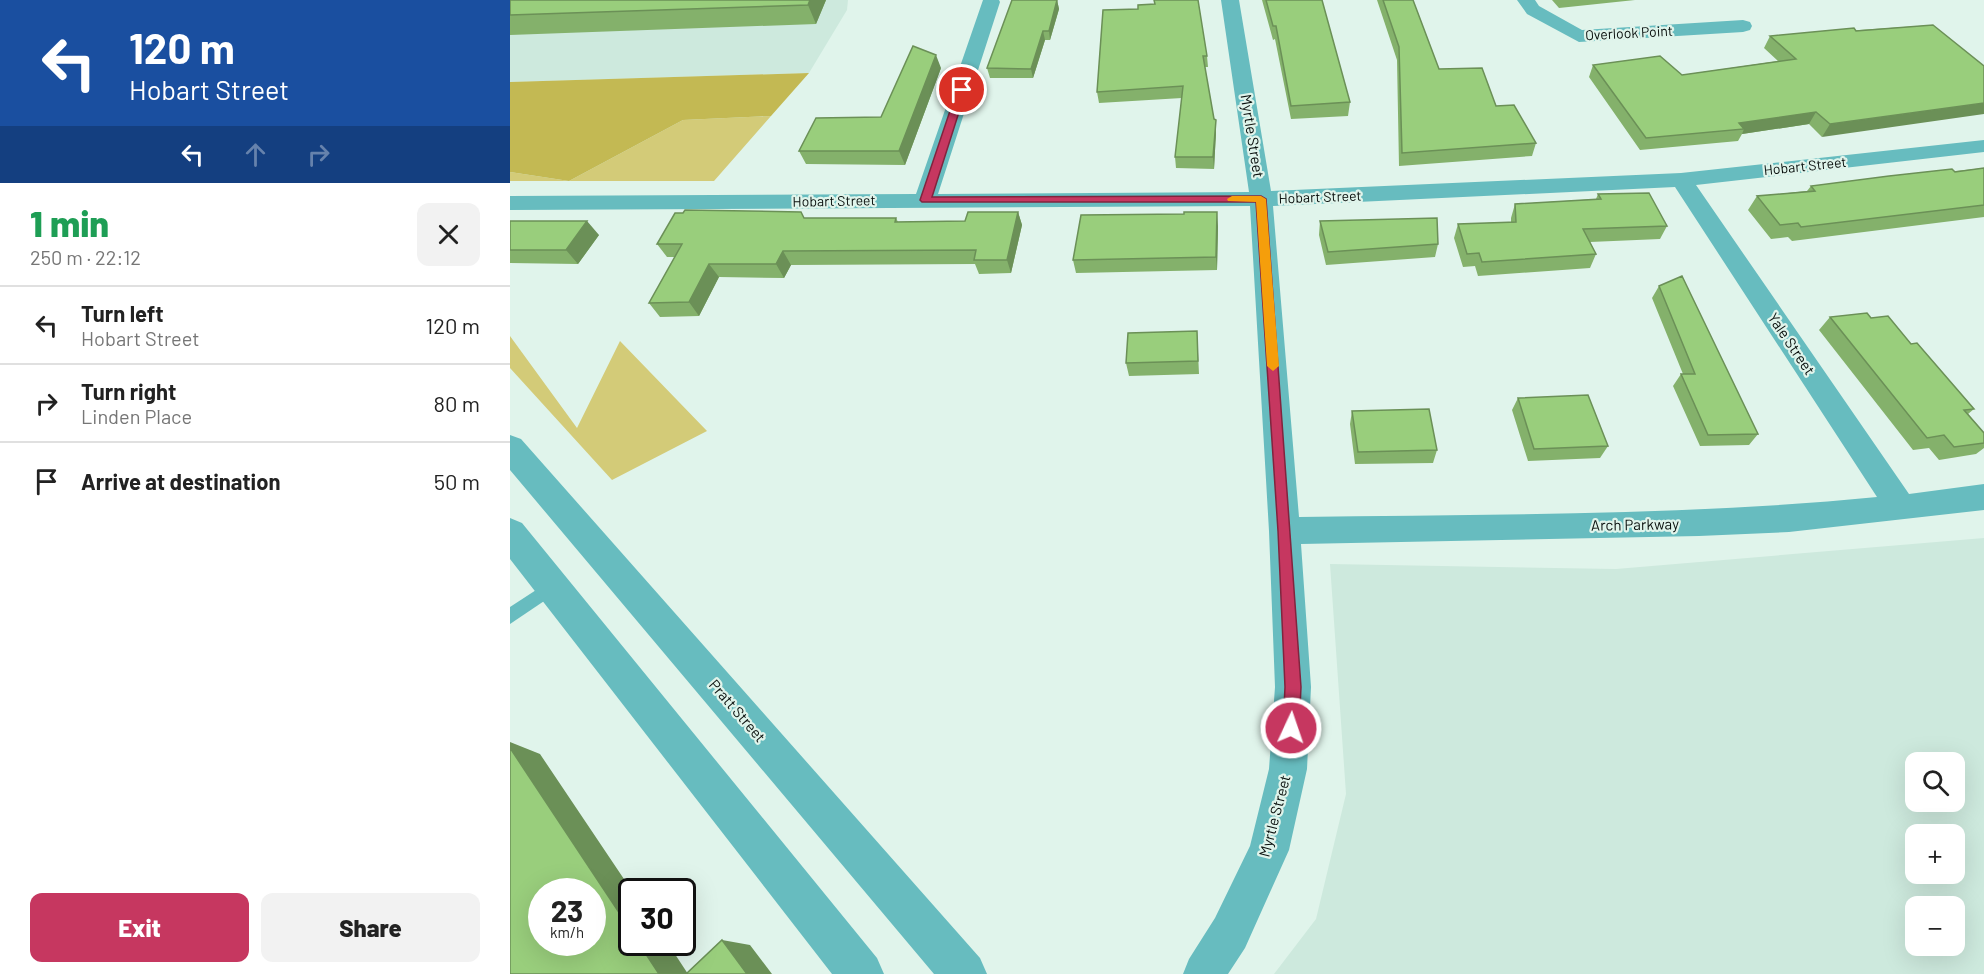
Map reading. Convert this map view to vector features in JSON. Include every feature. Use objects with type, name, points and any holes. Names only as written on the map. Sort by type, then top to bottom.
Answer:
[{"type":"street","name":"Myrtle Street","points":[[1204,974],[1230,933],[1269,850],[1288,769],[1293,687],[1285,531],[1261,199],[1230,0]]},
{"type":"street","name":"Overlook Point","points":[[1526,0],[1533,10],[1579,36],[1743,26]]},
{"type":"street","points":[[926,200],[991,2]]},
{"type":"street","name":"Hobart Street","points":[[510,203],[1261,199],[1681,180],[1984,146]]},
{"type":"street","name":"Yale Street","points":[[1681,180],[1901,508]]},
{"type":"street","name":"Pratt Street","points":[[510,448],[964,974]]},
{"type":"street","name":"Arch Parkway","points":[[1285,531],[1699,524],[1789,519],[1984,497]]},
{"type":"street","points":[[510,533],[861,974]]},
{"type":"lane","points":[[510,616],[553,586]]},
{"type":"shaded area","points":[[510,0],[848,0],[847,10],[809,73],[510,82]]},
{"type":"shaded area","points":[[809,73],[771,116],[683,120],[569,181],[510,172],[510,82]]},
{"type":"shaded area","points":[[771,116],[714,181],[569,181],[683,120]]},
{"type":"shaded area","points":[[510,172],[569,181],[510,181]]},
{"type":"shaded area","points":[[510,336],[577,428],[620,341],[707,431],[612,480],[510,368]]},
{"type":"shaded area","points":[[1984,538],[1984,974],[1274,974],[1316,919],[1346,794],[1330,564],[1616,569]]},
{"type":"building","points":[[510,0],[810,0],[808,5],[510,15]]},
{"type":"building","points":[[1012,0],[1057,0],[1049,31],[1043,31],[1031,69],[987,68]]},
{"type":"building","points":[[1154,0],[1198,0],[1207,56],[1203,56],[1216,120],[1213,157],[1175,157],[1183,86],[1097,92],[1103,10],[1138,9],[1138,5],[1155,4]]},
{"type":"building","points":[[1266,0],[1322,0],[1350,102],[1291,106],[1276,26],[1273,26]]},
{"type":"building","points":[[1383,0],[1413,0],[1439,69],[1482,68],[1496,106],[1514,105],[1536,143],[1402,153],[1399,47]]},
{"type":"building","points":[[1933,25],[1984,66],[1984,103],[1830,124],[1816,112],[1739,123],[1744,129],[1646,138],[1593,65],[1660,56],[1682,75],[1796,59],[1770,36],[1854,28],[1856,31]]},
{"type":"building","points":[[913,46],[936,55],[899,151],[799,151],[816,118],[881,117]]},
{"type":"building","points":[[1984,168],[1984,205],[1801,227],[1798,223],[1780,225],[1757,196],[1815,191],[1811,186],[1889,176]]},
{"type":"building","points":[[1649,193],[1667,226],[1583,229],[1596,254],[1482,262],[1479,253],[1467,254],[1458,224],[1516,222],[1515,204],[1601,199],[1598,194]]},
{"type":"building","points":[[685,210],[801,212],[804,218],[896,218],[895,222],[965,221],[968,212],[1018,212],[1007,260],[974,260],[976,250],[783,251],[776,264],[709,264],[689,302],[649,303],[682,244],[657,244],[675,213],[683,213]]},
{"type":"building","points":[[1184,212],[1217,212],[1216,257],[1073,260],[1081,215],[1184,214]]},
{"type":"building","points":[[1437,218],[1438,244],[1328,252],[1320,221]]},
{"type":"building","points":[[510,221],[587,221],[566,250],[510,250]]},
{"type":"building","points":[[1682,276],[1758,434],[1708,435],[1681,374],[1695,374],[1659,286]]},
{"type":"building","points":[[1867,313],[1871,318],[1888,316],[1911,344],[1917,343],[1974,409],[1964,410],[1984,433],[1984,443],[1954,447],[1944,435],[1927,438],[1830,317]]},
{"type":"building","points":[[1197,331],[1198,361],[1126,363],[1128,333]]},
{"type":"building","points":[[1588,395],[1608,446],[1534,449],[1518,398]]},
{"type":"building","points":[[1429,409],[1437,450],[1358,452],[1352,411]]},
{"type":"building","points":[[510,748],[596,878],[528,878],[528,956],[606,956],[606,893],[618,911],[618,956],[647,956],[659,974],[510,974]]},
{"type":"building","points":[[722,940],[747,974],[686,974]]},
{"type":"slow traffic","points":[[1232,199],[1261,199],[1273,366]]},
{"type":"route","points":[[962,90],[926,200],[1261,199],[1285,531],[1293,687],[1291,728]]}]
